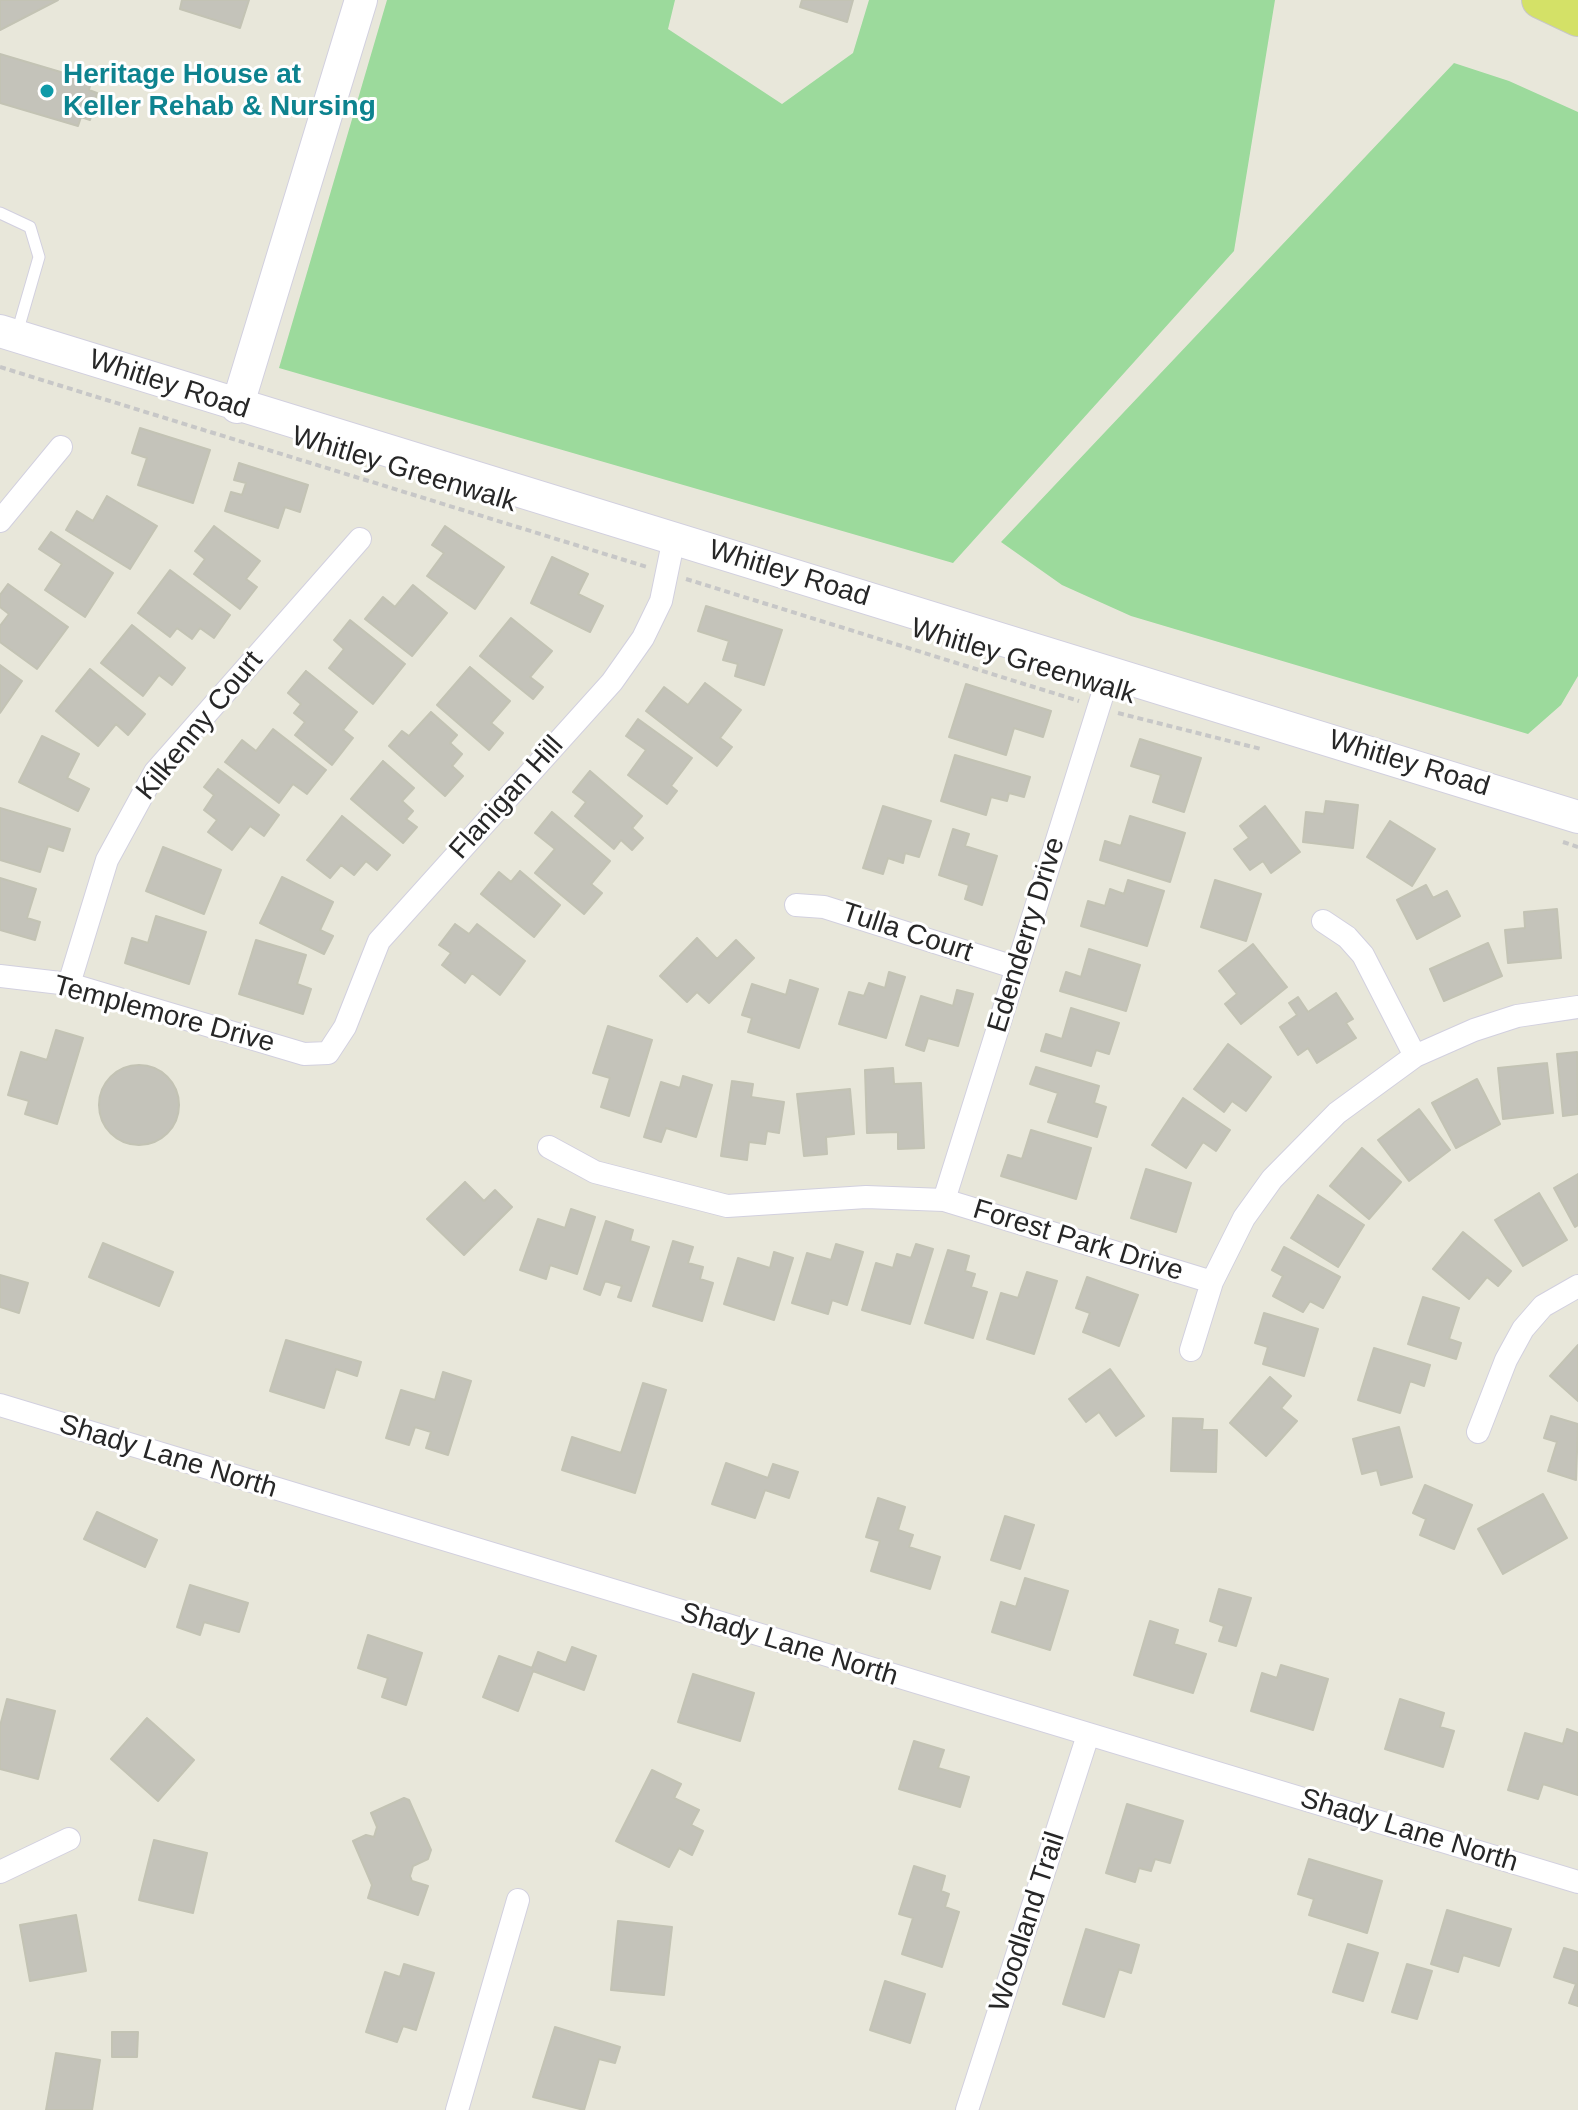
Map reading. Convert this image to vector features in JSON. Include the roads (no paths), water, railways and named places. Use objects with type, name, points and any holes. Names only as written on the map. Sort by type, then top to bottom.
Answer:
[{"type":"main road","points":[[1540,0],[1578,18]]},
{"type":"street","points":[[237,407],[361,0]]},
{"type":"street","name":"Whitley Road","points":[[8,334],[237,407],[1110,671],[1578,817]]},
{"type":"street","points":[[0,521],[61,447]]},
{"type":"street","name":"Flanigan Hill","points":[[328,1053],[345,1027],[379,941],[612,682],[643,638],[661,601],[674,538]]},
{"type":"street","name":"Kilkenny Court","points":[[69,984],[107,860],[155,772],[360,539]]},
{"type":"street","name":"Edenderry Drive","points":[[944,1200],[1110,671]]},
{"type":"street","name":"Tulla Court","points":[[796,905],[824,907],[1017,968]]},
{"type":"street","points":[[1323,921],[1347,937],[1363,955],[1415,1056]]},
{"type":"street","name":"Templemore Drive","points":[[0,976],[69,984],[304,1054],[328,1053]]},
{"type":"street","points":[[1191,1350],[1212,1282],[1244,1218],[1272,1179],[1337,1113],[1415,1056],[1517,1016],[1578,1007]]},
{"type":"street","name":"Forest Park Drive","points":[[549,1147],[595,1172],[674,1195],[727,1206],[866,1197],[944,1200],[1212,1282]]},
{"type":"street","points":[[1478,1432],[1506,1360],[1523,1329],[1543,1306],[1578,1286]]},
{"type":"street","name":"Shady Lane North","points":[[0,1405],[1578,1882]]},
{"type":"street","name":"Woodland Trail","points":[[967,2110],[1088,1735]]},
{"type":"street","points":[[0,1872],[69,1839]]},
{"type":"street","points":[[457,2110],[518,1900]]},
{"type":"lane","points":[[0,213],[30,227],[39,257],[8,334]]},
{"type":"place","name":"Heritage House at Keller Rehab & Nursing","points":[[47,91]]}]
